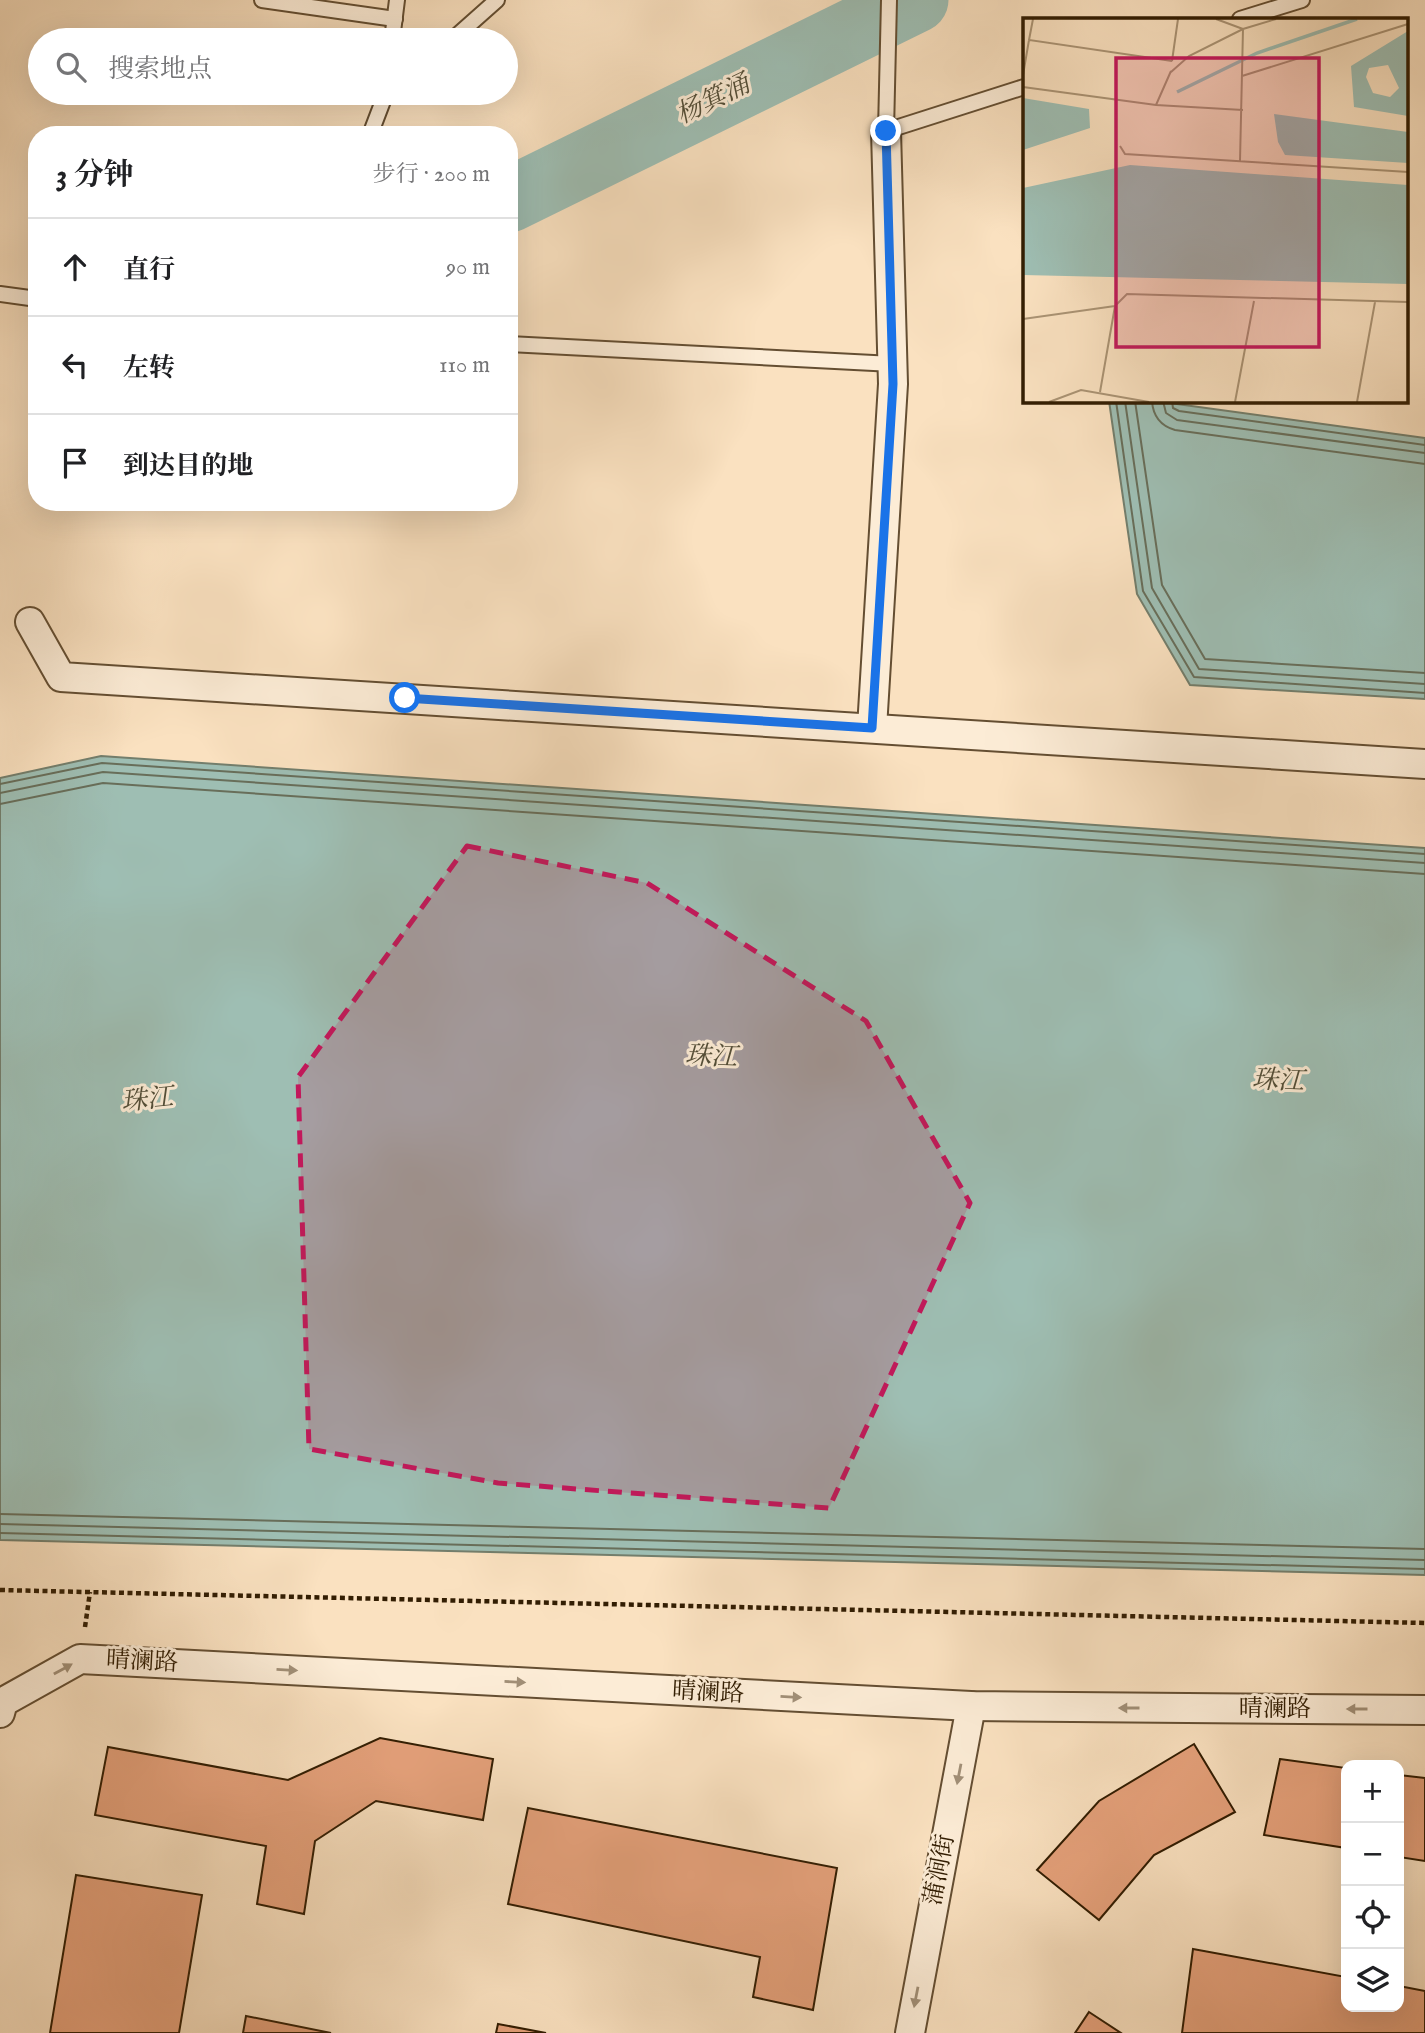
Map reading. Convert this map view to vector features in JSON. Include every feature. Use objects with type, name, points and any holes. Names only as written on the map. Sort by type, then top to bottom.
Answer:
[{"type":"street","points":[[872,728],[893,364],[886,131]]},
{"type":"street","points":[[30,622],[61,677],[1425,764]]},
{"type":"street","name":"晴澜路","points":[[2,1708],[80,1659],[971,1706],[1425,1710]]},
{"type":"street","name":"蒲涧街","points":[[910,2033],[971,1706]]},
{"type":"lane","points":[[262,0],[395,19]]},
{"type":"lane","points":[[394,28],[397,0]]},
{"type":"lane","points":[[466,28],[498,0]]},
{"type":"lane","points":[[890,0],[886,131],[1023,87]]},
{"type":"lane","points":[[1243,18],[1302,0]]},
{"type":"lane","points":[[374,126],[384,105]]},
{"type":"lane","points":[[0,294],[28,298]]},
{"type":"lane","points":[[518,344],[893,364]]},
{"type":"path","points":[[0,1590],[1425,1623]]},
{"type":"highlighted area","points":[[467,846],[647,883],[866,1021],[970,1203],[829,1508],[498,1483],[309,1449],[298,1077]]},
{"type":"water","points":[[1109,402],[1162,402],[1425,438],[1425,699],[1190,685],[1137,594]]},
{"type":"water","name":"珠江","points":[[101,756],[1425,848],[1425,1575],[0,1540],[0,778]]},
{"type":"building","points":[[380,1738],[493,1759],[483,1820],[376,1801],[315,1841],[304,1914],[257,1904],[266,1846],[95,1815],[108,1747],[288,1780]]},
{"type":"building","points":[[1194,1744],[1235,1812],[1154,1855],[1099,1920],[1037,1870],[1099,1801]]},
{"type":"building","points":[[1280,1759],[1341,1767],[1341,1847],[1264,1835]]},
{"type":"building","points":[[1404,1776],[1425,1778],[1425,1861],[1404,1858]]},
{"type":"building","points":[[528,1808],[837,1868],[813,2010],[753,1997],[760,1957],[508,1904]]},
{"type":"building","points":[[76,1875],[202,1895],[179,2033],[50,2033]]},
{"type":"building","points":[[1193,1949],[1341,1976],[1341,2012],[1404,2012],[1404,1987],[1425,1991],[1425,2033],[1182,2033]]},
{"type":"building","points":[[1089,2012],[1121,2033],[1075,2033]]},
{"type":"building","points":[[246,2016],[331,2033],[243,2033]]},
{"type":"building","points":[[498,2024],[546,2033],[496,2033]]},
{"type":"waterway","name":"杨箕涌","points":[[518,196],[916,0]]},
{"type":"route","points":[[405,698],[872,728],[893,384],[886,131]]}]
